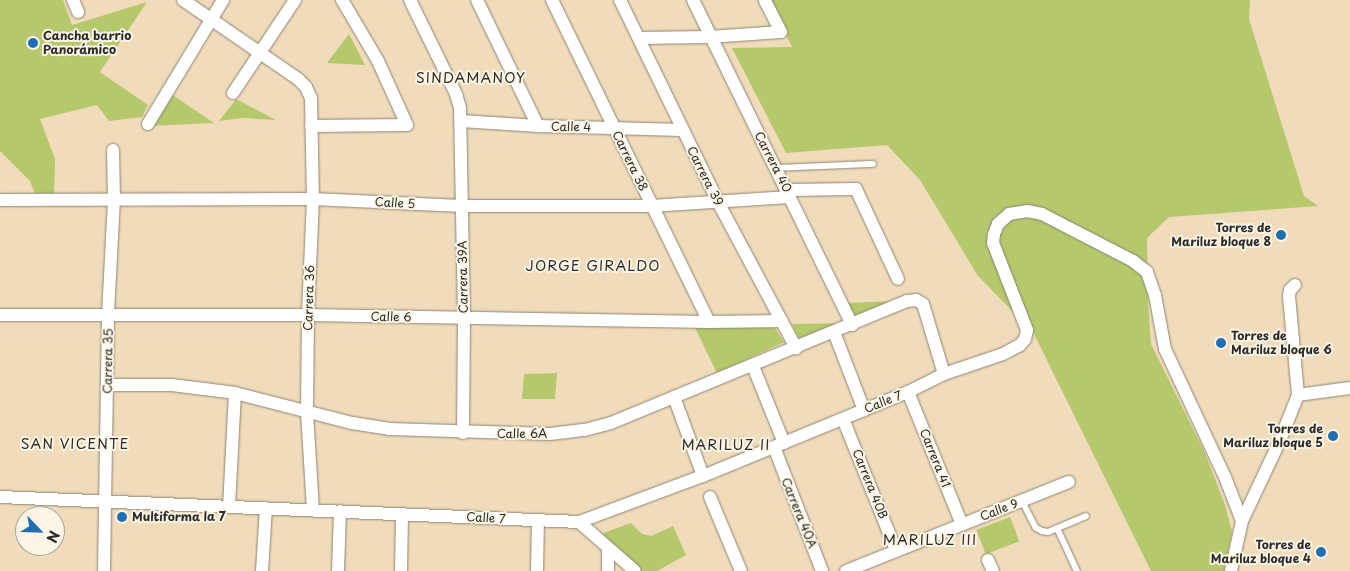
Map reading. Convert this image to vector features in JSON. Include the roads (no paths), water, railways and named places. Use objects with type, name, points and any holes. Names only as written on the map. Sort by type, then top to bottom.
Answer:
[{"type":"street","points":[[182,0],[260,54]]},
{"type":"street","points":[[148,124],[223,0]]},
{"type":"street","points":[[233,93],[295,0]]},
{"type":"street","points":[[311,126],[407,124],[378,62],[342,0]]},
{"type":"street","name":"Carrera 39A","points":[[410,0],[456,94],[461,121],[464,319],[463,433]]},
{"type":"street","points":[[477,0],[538,126]]},
{"type":"street","name":"Carrera 38","points":[[552,0],[708,322]]},
{"type":"street","name":"Carrera 39","points":[[620,0],[718,202],[796,348]]},
{"type":"street","name":"Carrera 40","points":[[693,0],[709,37],[789,193],[852,325]]},
{"type":"street","points":[[639,38],[709,37],[781,32],[765,0]]},
{"type":"street","name":"Carrera 36","points":[[260,54],[298,79],[306,86],[311,98],[313,198],[308,315],[307,412],[313,510]]},
{"type":"street","name":"Calle 4","points":[[461,121],[538,126],[682,130]]},
{"type":"street","name":"Carrera 35","points":[[104,571],[108,314],[114,200],[113,150]]},
{"type":"street","name":"Calle 5","points":[[0,200],[313,198],[462,206],[651,206],[718,202],[789,193],[856,189],[898,279]]},
{"type":"street","name":"Calle 7","points":[[0,497],[579,522],[778,448],[908,392],[944,374],[1003,354],[1020,345],[1025,339],[1027,330],[1020,307],[995,252],[994,234],[998,224],[1009,214],[1027,211],[1042,214],[1133,261],[1147,272],[1155,295],[1165,349],[1225,477],[1242,521]]},
{"type":"street","points":[[1231,571],[1242,521],[1278,445],[1298,395],[1289,296],[1290,290],[1295,285]]},
{"type":"street","name":"Calle 6A","points":[[107,385],[172,386],[234,393],[307,412],[389,429],[463,433],[550,434],[584,430],[611,423],[907,301],[916,300],[923,304],[944,374]]},
{"type":"street","name":"Calle 6","points":[[0,315],[308,315],[464,319],[782,321]]},
{"type":"street","points":[[834,332],[864,410]]},
{"type":"street","name":"Carrera 40A","points":[[753,366],[778,448],[822,571]]},
{"type":"street","points":[[1298,395],[1350,388]]},
{"type":"street","name":"Carrera 41","points":[[908,392],[962,524]]},
{"type":"street","points":[[229,506],[234,393]]},
{"type":"street","points":[[674,397],[703,476]]},
{"type":"street","name":"Carrera 40B","points":[[843,419],[896,550]]},
{"type":"street","name":"Calle 9","points":[[846,571],[1070,482]]},
{"type":"street","points":[[710,497],[740,571]]},
{"type":"street","points":[[262,571],[266,508]]},
{"type":"street","points":[[338,571],[340,511]]},
{"type":"street","points":[[401,571],[402,514]]},
{"type":"street","points":[[537,571],[538,521]]},
{"type":"street","points":[[579,522],[608,550],[635,571]]},
{"type":"street","points":[[608,550],[608,571]]},
{"type":"lane","points":[[776,168],[872,164]]},
{"type":"lane","points":[[1022,501],[1036,528],[1048,532],[1086,516]]},
{"type":"lane","points":[[1057,528],[1077,571]]},
{"type":"place","name":"Cancha barrio Panorámico","points":[[33,43]]},
{"type":"place","name":"Torres de Mariluz bloque 8","points":[[1281,235]]},
{"type":"place","name":"Torres de Mariluz bloque 6","points":[[1221,343]]},
{"type":"place","name":"Torres de Mariluz bloque 5","points":[[1333,436]]},
{"type":"place","name":"Multiforma la 7","points":[[122,517]]},
{"type":"place","name":"Torres de Mariluz bloque 4","points":[[1321,552]]},
{"type":"district","name":"SINDAMANOY","points":[[471,78]]},
{"type":"district","name":"JORGE GIRALDO","points":[[593,266]]},
{"type":"district","name":"SAN VICENTE","points":[[75,444]]},
{"type":"district","name":"MARILUZ II","points":[[726,445]]},
{"type":"district","name":"MARILUZ III","points":[[930,540]]}]
